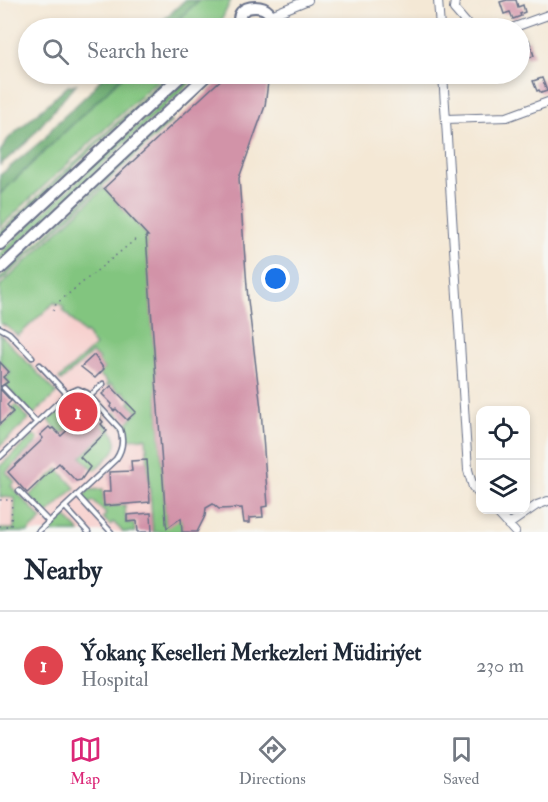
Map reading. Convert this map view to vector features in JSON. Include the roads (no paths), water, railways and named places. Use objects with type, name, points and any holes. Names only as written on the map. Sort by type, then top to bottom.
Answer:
[{"type":"main road","points":[[239,18],[245,6],[266,3],[270,18]]},
{"type":"main road","points":[[0,244],[172,84]]},
{"type":"main road","points":[[0,268],[197,84]]},
{"type":"street","points":[[271,15],[308,0]]},
{"type":"street","points":[[438,0],[439,18]]},
{"type":"street","points":[[455,0],[454,9],[462,18]]},
{"type":"street","points":[[530,22],[548,15]]},
{"type":"street","points":[[444,84],[468,470],[476,490]]},
{"type":"street","points":[[446,119],[507,117],[548,102]]},
{"type":"street","points":[[508,525],[537,505],[548,501]]},
{"type":"street","points":[[498,514],[515,532]]},
{"type":"lane","points":[[0,328],[9,333],[32,357]]},
{"type":"lane","points":[[40,365],[67,394]]},
{"type":"lane","points":[[90,396],[103,384]]},
{"type":"lane","points":[[4,388],[36,423]]},
{"type":"lane","points":[[0,457],[67,394],[78,389],[90,396],[120,429],[122,448],[116,459],[38,532]]},
{"type":"lane","points":[[20,491],[49,522]]},
{"type":"lane","points":[[77,495],[111,532]]},
{"type":"lane","points":[[65,507],[88,532]]},
{"type":"place","name":"Ýokanç Keselleri Merkezleri Müdiriýet","points":[[78,412]]}]
